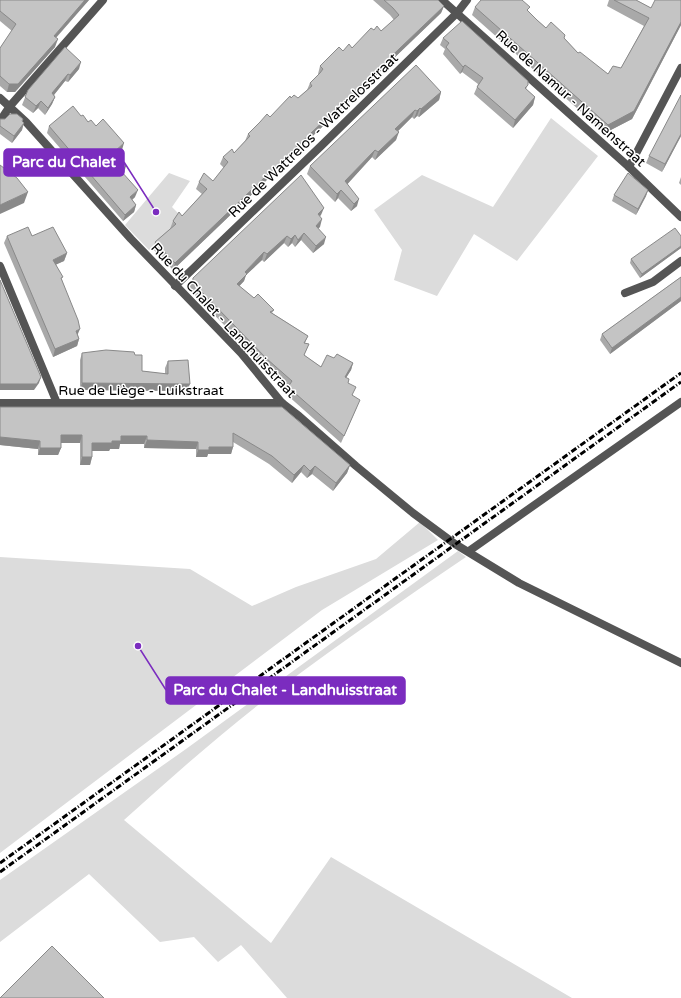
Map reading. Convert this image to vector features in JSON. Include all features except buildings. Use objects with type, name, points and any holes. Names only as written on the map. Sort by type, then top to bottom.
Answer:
[{"type":"street","points":[[0,121],[10,106],[103,0]]},
{"type":"street","name":"Rue de Namur - Namenstraat","points":[[442,0],[629,167],[681,217]]},
{"type":"street","name":"Rue de Wattrelos - Wattrelosstraat","points":[[175,286],[321,146],[456,13],[467,0]]},
{"type":"street","points":[[629,167],[681,68]]},
{"type":"street","name":"Rue du Chalet - Landhuisstraat","points":[[0,98],[10,106],[175,286],[241,353],[282,403],[413,513],[455,544],[469,551],[519,583],[681,663]]},
{"type":"street","points":[[625,293],[653,282],[681,261]]},
{"type":"street","points":[[0,266],[58,403]]},
{"type":"street","points":[[469,551],[681,402]]},
{"type":"street","name":"Rue de Liège - Luikstraat","points":[[0,403],[282,403]]},
{"type":"shaded area","points":[[551,118],[598,156],[517,261],[474,234],[437,296],[394,280],[402,250],[374,210],[422,175],[493,207]]},
{"type":"shaded area","points":[[169,173],[190,181],[172,207],[181,216],[170,233],[149,250],[125,225]]},
{"type":"shaded area","points":[[420,522],[438,540],[322,610],[0,853],[0,557],[190,569],[252,606],[296,587],[376,559]]},
{"type":"shaded area","points":[[458,551],[466,557],[351,636],[262,702],[202,751],[124,820],[271,943],[331,857],[572,998],[287,998],[241,945],[218,962],[194,937],[160,942],[89,874],[0,942],[0,880],[186,749]]},
{"type":"railway","points":[[0,863],[681,373]]},
{"type":"railway","points":[[0,872],[681,382]]},
{"type":"place","name":"Parc du Chalet","points":[[156,212]]},
{"type":"place","name":"Parc du Chalet - Landhuisstraat","points":[[138,646]]}]
